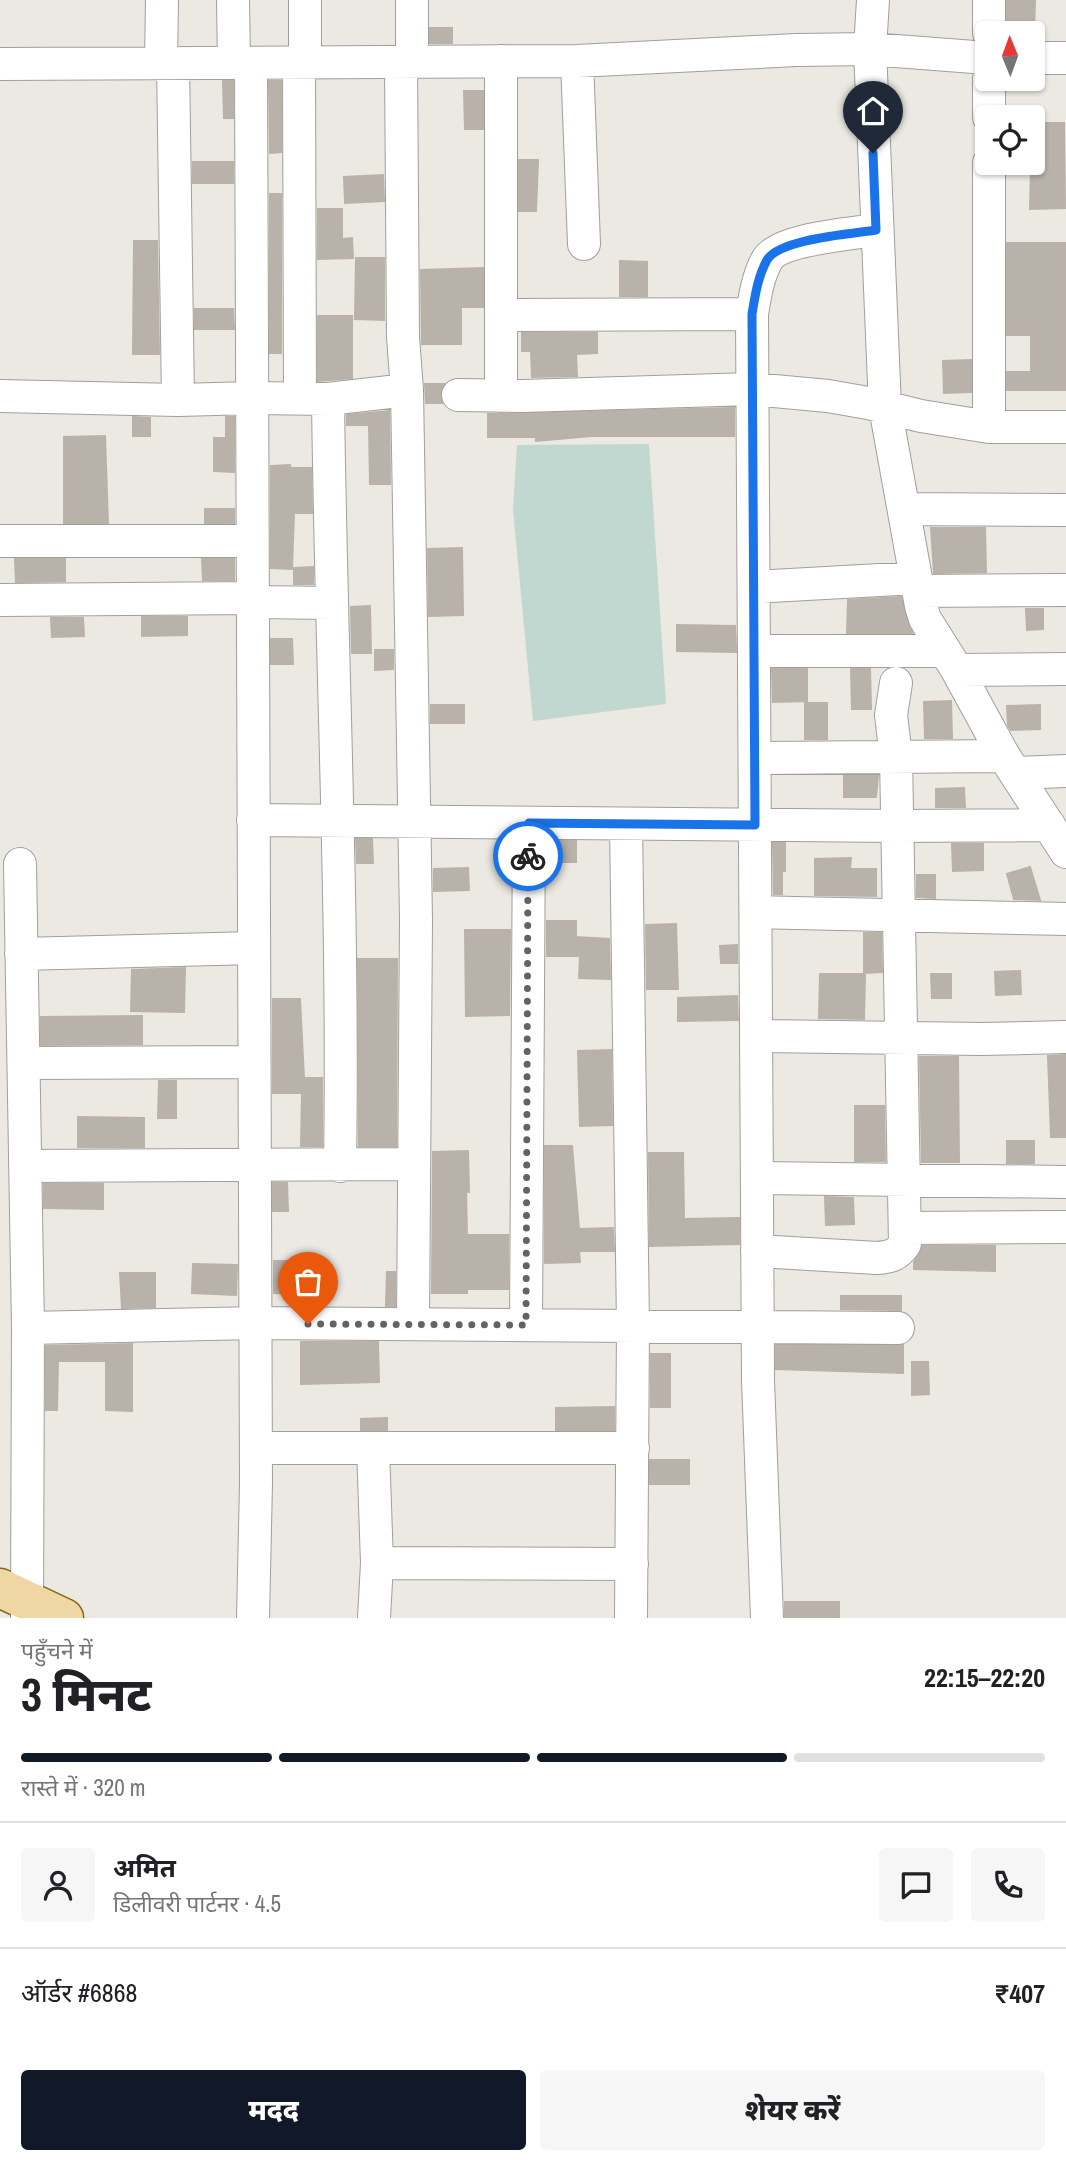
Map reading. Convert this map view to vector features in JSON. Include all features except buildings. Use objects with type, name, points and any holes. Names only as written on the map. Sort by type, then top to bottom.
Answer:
[{"type":"main road","points":[[18,1602],[64,1618]]},
{"type":"street","points":[[162,0],[167,63],[178,400]]},
{"type":"street","points":[[233,0],[243,63],[252,398],[256,1164],[253,1618]]},
{"type":"street","points":[[305,0],[302,62],[314,398],[330,603],[342,1066],[340,1166]]},
{"type":"street","points":[[412,0],[407,62],[403,337],[407,390],[416,920],[412,1324]]},
{"type":"street","points":[[873,0],[870,49],[885,407],[917,584],[925,618],[1010,764],[1066,852]]},
{"type":"street","points":[[989,0],[989,21]]},
{"type":"street","points":[[0,64],[577,61],[870,49],[975,57]]},
{"type":"street","points":[[1045,58],[1066,58]]},
{"type":"street","points":[[501,61],[501,396]]},
{"type":"street","points":[[577,61],[584,244]]},
{"type":"street","points":[[989,175],[989,427]]},
{"type":"street","points":[[767,1618],[757,1251],[752,314],[758,283],[768,258],[787,245],[876,230]]},
{"type":"street","points":[[501,315],[752,314]]},
{"type":"street","points":[[458,394],[501,396],[752,389],[828,396],[989,427],[1066,427]]},
{"type":"street","points":[[0,396],[178,400],[314,398],[407,390]]},
{"type":"street","points":[[904,509],[1066,510]]},
{"type":"street","points":[[0,541],[252,541]]},
{"type":"street","points":[[754,587],[917,584],[1066,590]]},
{"type":"street","points":[[0,600],[253,600],[330,603]]},
{"type":"street","points":[[754,651],[951,660],[1066,669]]},
{"type":"street","points":[[757,1251],[890,1257],[899,1252],[905,1244],[896,757],[891,715],[896,683]]},
{"type":"street","points":[[755,758],[896,757],[1010,764],[1066,771]]},
{"type":"street","points":[[253,820],[1049,825]]},
{"type":"street","points":[[526,1325],[529,823]]},
{"type":"street","points":[[626,824],[633,1326],[631,1618]]},
{"type":"street","points":[[18,1602],[28,1328],[25,1166],[15,1043],[21,954],[20,864]]},
{"type":"street","points":[[756,912],[1066,919]]},
{"type":"street","points":[[21,954],[254,948]]},
{"type":"street","points":[[756,1036],[982,1039],[1066,1037]]},
{"type":"street","points":[[15,1043],[254,1062]]},
{"type":"street","points":[[25,1166],[414,1164]]},
{"type":"street","points":[[757,1178],[1066,1182]]},
{"type":"street","points":[[905,1228],[1066,1227]]},
{"type":"street","points":[[28,1328],[256,1323],[898,1328]]},
{"type":"street","points":[[256,1448],[633,1448]]},
{"type":"street","points":[[373,1448],[377,1563],[374,1618]]},
{"type":"street","points":[[377,1563],[632,1564]]},
{"type":"green space","points":[[649,444],[666,704],[533,721],[513,510],[517,445]]},
{"type":"way so far","points":[[308,1324],[526,1325],[528,856]]},
{"type":"route","points":[[528,856],[529,823],[755,825],[752,314],[758,283],[768,258],[787,245],[876,230],[873,153]]}]
